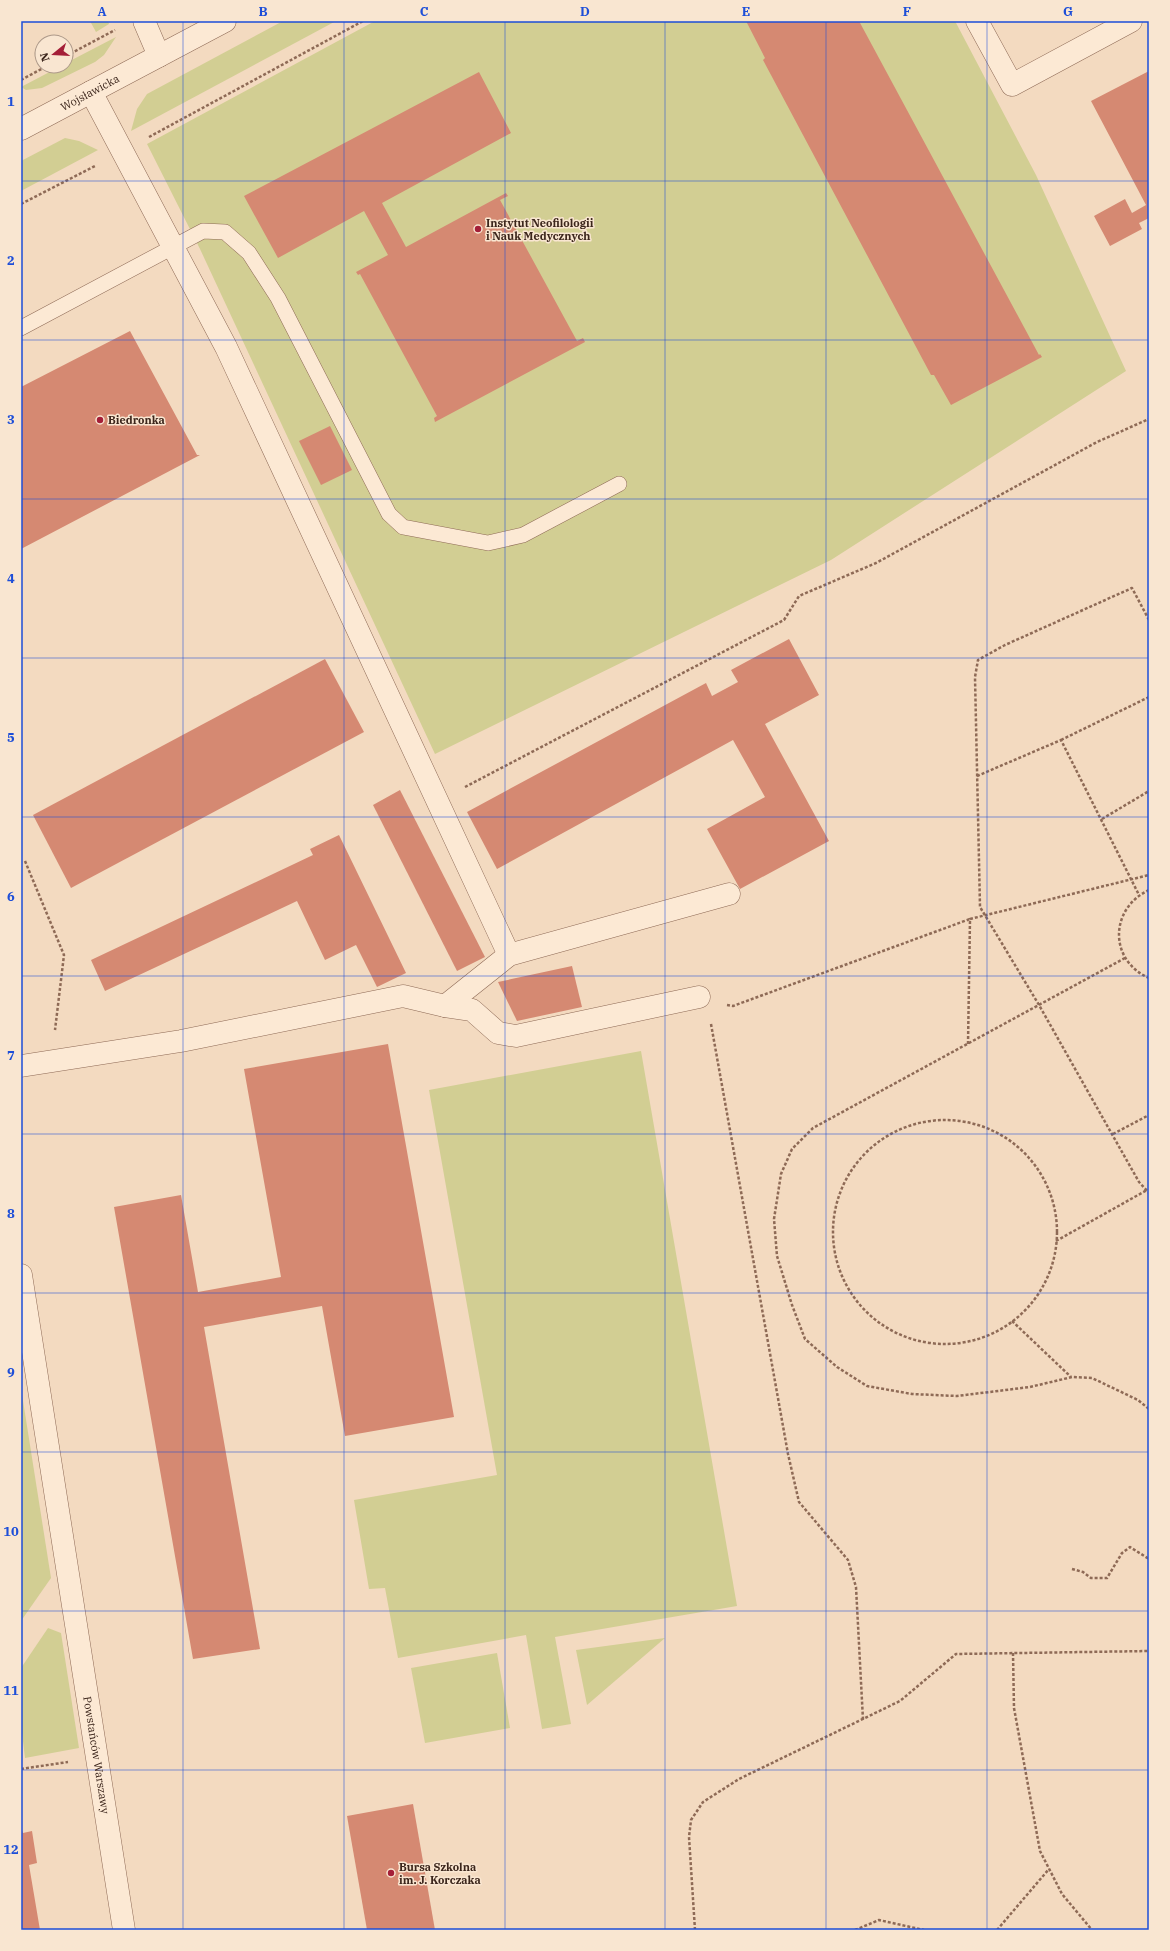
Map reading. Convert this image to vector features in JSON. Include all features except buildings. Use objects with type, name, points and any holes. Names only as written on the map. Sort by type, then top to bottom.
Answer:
[{"type":"street","points":[[144,21],[159,56]]},
{"type":"street","name":"Wojsławicka","points":[[21,129],[225,21]]},
{"type":"street","points":[[977,21],[1012,85],[1130,21]]},
{"type":"street","points":[[91,92],[124,151],[226,347],[509,955]]},
{"type":"street","points":[[445,1006],[509,955],[729,894]]},
{"type":"street","points":[[21,1066],[181,1041],[403,996],[445,1006],[472,1010],[498,1034],[516,1036],[703,998]]},
{"type":"street","name":"Powstańców Warszawy","points":[[21,1275],[124,1930]]},
{"type":"lane","points":[[21,328],[203,232],[225,232],[249,253],[278,298],[389,514],[403,527],[488,544],[523,535],[619,484]]},
{"type":"path","points":[[21,204],[124,151],[363,21]]},
{"type":"path","points":[[74,52],[119,28]]},
{"type":"path","points":[[21,80],[34,73]]},
{"type":"path","points":[[438,801],[784,620],[799,596],[876,563],[1097,442],[1149,419]]},
{"type":"path","points":[[1056,1241],[1148,1192],[1139,1182],[1039,1005],[980,907],[975,677],[978,660],[1005,645],[1132,588],[1149,620]]},
{"type":"path","points":[[977,776],[1061,740],[1149,697]]},
{"type":"path","points":[[1061,740],[1139,895]]},
{"type":"path","points":[[1102,820],[1149,791]]},
{"type":"path","points":[[25,861],[64,954],[52,1061]]},
{"type":"path","points":[[863,1720],[856,1587],[848,1560],[799,1502],[788,1454],[703,998],[733,1006],[970,919],[1149,875]]},
{"type":"path","points":[[1149,890],[1139,895],[1127,906],[1120,920],[1119,936],[1122,952],[1125,958],[1140,974],[1149,978]]},
{"type":"path","points":[[968,1044],[970,919]]},
{"type":"path","points":[[1125,958],[814,1128],[792,1149],[781,1174],[774,1219],[777,1256],[805,1339],[837,1367],[867,1386],[912,1394],[957,1396],[1030,1387],[1072,1377],[1092,1378],[1138,1400],[1149,1409]]},
{"type":"path","points":[[1113,1134],[1149,1115]]},
{"type":"path","points":[[954,1120],[990,1129],[1020,1149],[1043,1178],[1055,1212],[1056,1249],[1045,1284],[1023,1314],[1012,1321],[992,1335],[955,1345],[917,1342],[882,1327],[855,1300],[838,1267],[832,1230],[838,1194],[856,1162],[883,1138],[917,1123],[954,1120]]},
{"type":"path","points":[[1012,1321],[1072,1377]]},
{"type":"path","points":[[1072,1569],[1083,1572],[1091,1578],[1107,1578],[1122,1553],[1130,1547],[1149,1559]]},
{"type":"path","points":[[695,1930],[688,1837],[691,1820],[703,1802],[739,1779],[900,1701],[956,1654],[1149,1651]]},
{"type":"path","points":[[1013,1653],[1014,1708],[1040,1851],[1062,1894],[1092,1930]]},
{"type":"path","points":[[21,1769],[57,1764]]},
{"type":"path","points":[[997,1930],[1049,1869]]},
{"type":"path","points":[[855,1930],[879,1920],[924,1930]]},
{"type":"shaded area","points":[[90,21],[108,21],[109,24],[96,32]]},
{"type":"shaded area","points":[[283,21],[336,21],[131,131],[137,109],[147,94]]},
{"type":"shaded area","points":[[375,21],[955,21],[1036,175],[1126,371],[831,560],[435,754],[200,249],[147,144]]},
{"type":"shaded area","points":[[116,37],[104,55],[95,62],[74,72],[74,59]]},
{"type":"shaded area","points":[[46,74],[71,74],[42,88],[26,90],[21,87]]},
{"type":"shaded area","points":[[65,138],[79,141],[98,150],[21,191],[21,161]]},
{"type":"shaded area","points":[[641,1051],[737,1606],[555,1637],[571,1724],[542,1729],[526,1635],[398,1658],[385,1588],[369,1589],[354,1500],[497,1475],[429,1090]]},
{"type":"shaded area","points":[[21,1388],[51,1578],[21,1621]]},
{"type":"shaded area","points":[[48,1628],[61,1633],[79,1748],[25,1758],[21,1725],[21,1668]]},
{"type":"shaded area","points":[[665,1638],[587,1705],[576,1650]]},
{"type":"shaded area","points":[[497,1653],[510,1728],[425,1743],[411,1668]]},
{"type":"place","name":"Instytut Neofilologii i Nauk Medycznych","points":[[478,229]]},
{"type":"place","name":"Biedronka","points":[[100,420]]},
{"type":"place","name":"Bursa Szkolna im. J. Korczaka","points":[[391,1873]]}]
